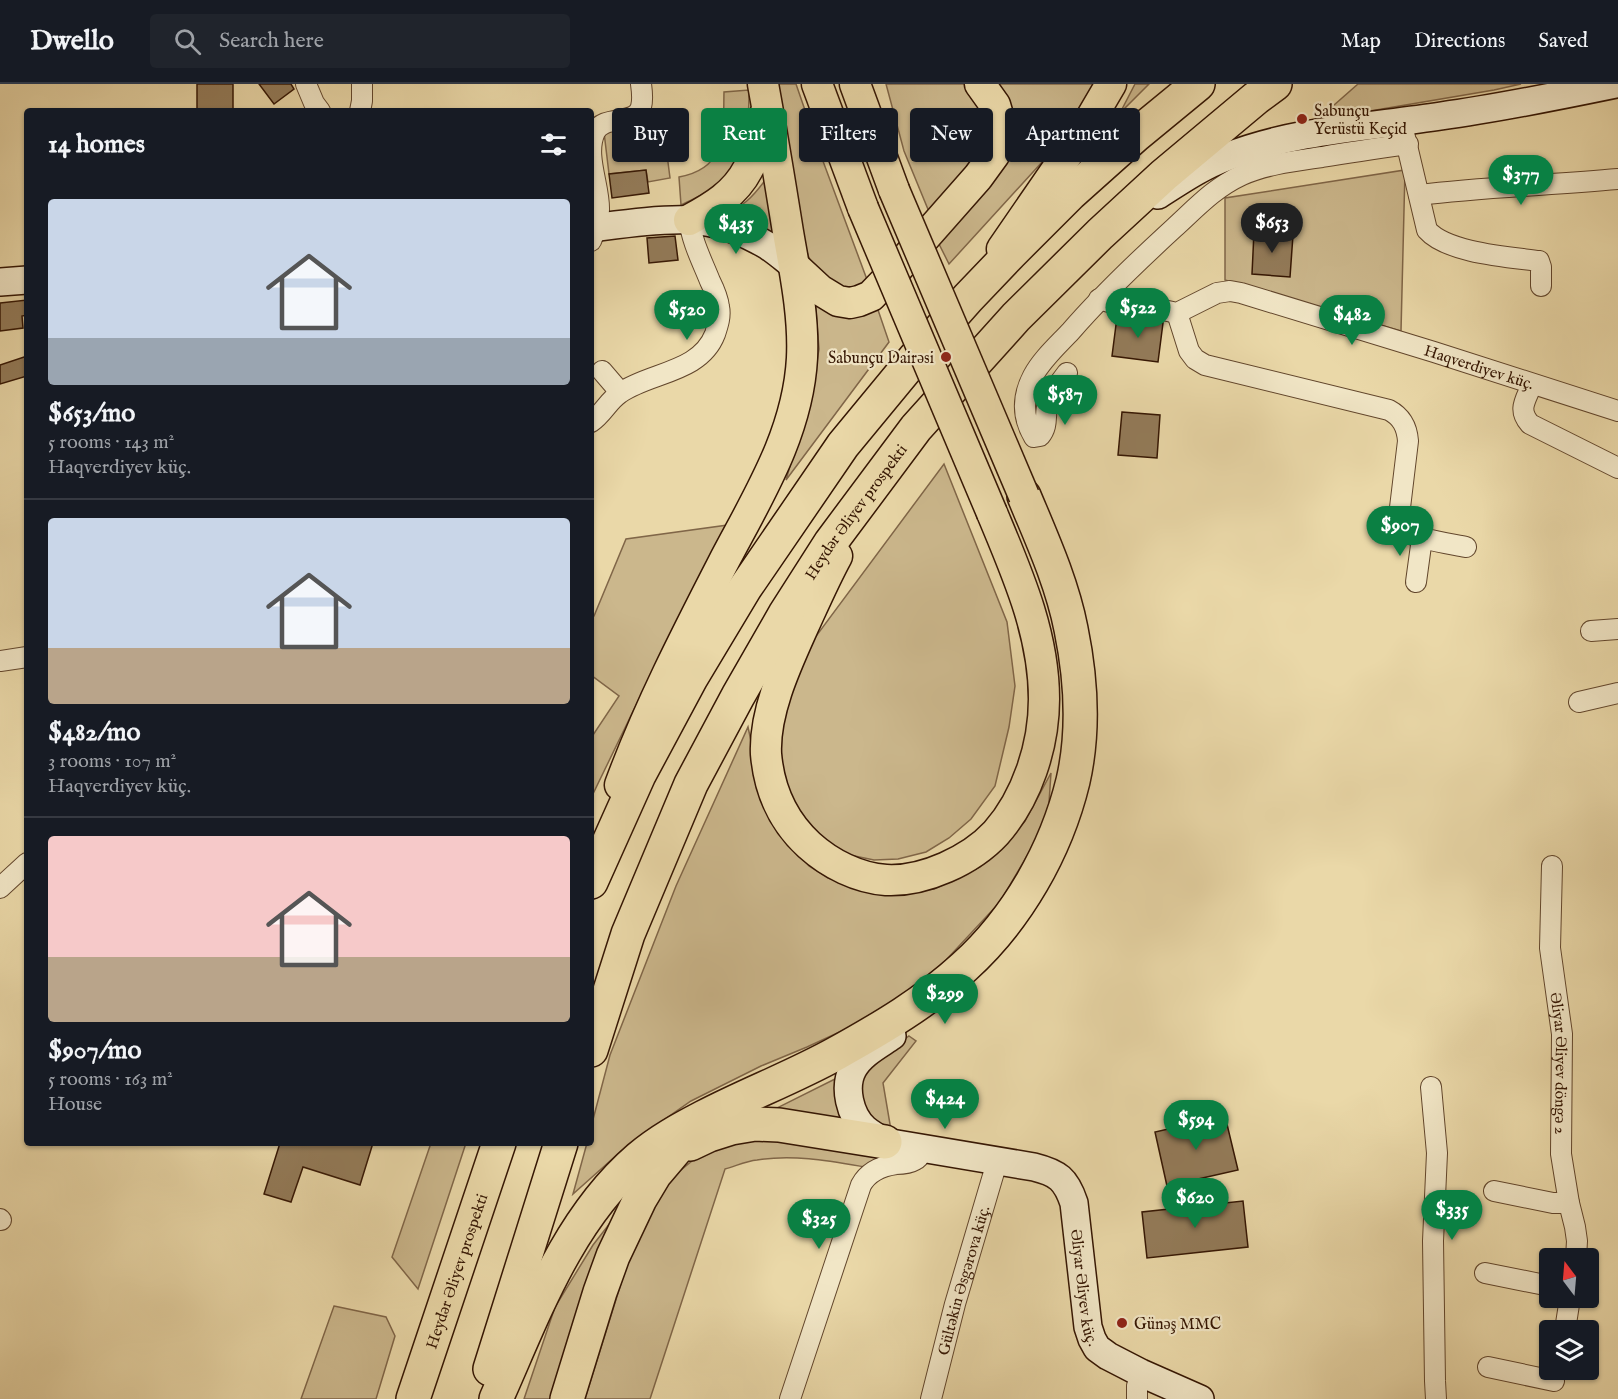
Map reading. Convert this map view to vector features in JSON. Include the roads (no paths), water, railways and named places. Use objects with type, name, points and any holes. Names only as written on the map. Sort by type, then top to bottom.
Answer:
[{"type":"highway","points":[[594,875],[639,775],[691,678],[745,588],[843,445],[883,395],[968,298],[1070,194],[1198,84]]},
{"type":"highway","name":"Heydər Əliyev prospekti","points":[[594,1040],[627,934],[691,784],[784,614],[831,542],[916,428],[1024,309],[1164,175],[1275,84]]},
{"type":"highway","points":[[496,1399],[553,1275],[577,1230],[611,1185],[640,1157],[664,1139],[723,1107],[826,1059],[894,1020],[932,994],[965,966],[1002,927],[1037,873],[1052,844],[1073,780],[1080,717],[1078,673],[1071,626],[1057,578],[1024,496]]},
{"type":"highway","points":[[567,1399],[613,1256],[640,1199],[668,1157],[700,1124],[723,1107]]},
{"type":"highway","points":[[668,1157],[709,1135],[755,1124],[779,1125],[885,1142]]},
{"type":"highway","name":"Heydər Əliyev prospekti","points":[[413,1399],[498,1146]]},
{"type":"highway","points":[[480,1399],[560,1146]]},
{"type":"main road","points":[[817,84],[862,208],[1017,575],[1031,615],[1041,657],[1044,701],[1042,730],[1031,772],[1017,803],[996,832],[974,853],[947,867],[916,877],[886,880],[838,866],[819,854],[798,835],[785,818],[774,795],[766,753],[767,730],[788,661],[825,579],[882,475]]},
{"type":"main road","points":[[855,84],[894,190],[1024,496]]},
{"type":"main road","points":[[865,84],[894,190]]},
{"type":"main road","points":[[794,266],[820,290],[838,300],[850,303],[871,296],[972,184],[994,155],[1001,136],[1000,122],[996,105],[980,84]]},
{"type":"main road","points":[[968,298],[1084,130],[1111,84]]},
{"type":"main road","points":[[594,860],[626,767],[652,708],[770,474],[789,427],[796,402],[802,358],[800,306],[765,94]]},
{"type":"main road","points":[[689,220],[715,206],[731,192],[748,169],[755,153],[765,94]]},
{"type":"street","points":[[306,84],[318,108]]},
{"type":"street","points":[[361,108],[362,84]]},
{"type":"street","points":[[594,136],[596,130],[602,125],[638,114],[641,107],[641,84]]},
{"type":"street","points":[[1067,373],[1052,393],[1047,405],[1045,430],[1040,436],[1034,436],[1025,417],[1025,400],[1033,376],[1043,362],[1099,299],[1205,198],[1243,175],[1267,166],[1538,100],[1616,84]]},
{"type":"street","points":[[1100,234],[1201,168],[1248,149],[1297,136],[1335,130],[1404,133]]},
{"type":"street","points":[[1404,133],[1427,230],[1431,235],[1456,248],[1539,261],[1541,286]]},
{"type":"street","points":[[594,173],[599,204],[594,227]]},
{"type":"street","points":[[1419,195],[1618,179]]},
{"type":"street","points":[[594,232],[654,222],[689,220],[713,224],[752,237],[770,247],[794,266]]},
{"type":"street","points":[[594,420],[620,393],[636,384],[665,375],[693,360],[704,351],[712,339],[719,322],[720,309],[693,239],[689,220]]},
{"type":"street","points":[[0,282],[24,280]]},
{"type":"street","name":"Haqverdiyev küç.","points":[[1177,313],[1217,293],[1230,291],[1241,293],[1618,411]]},
{"type":"street","points":[[1099,299],[1177,313],[1189,351],[1195,359],[1205,364],[1389,410],[1396,414],[1407,430],[1408,441],[1401,525],[1406,531],[1422,538],[1466,547]]},
{"type":"street","points":[[602,371],[620,393]]},
{"type":"street","points":[[1532,384],[1522,409],[1524,417],[1530,424],[1618,468]]},
{"type":"street","points":[[1416,582],[1422,538]]},
{"type":"street","points":[[1591,632],[1618,629]]},
{"type":"street","points":[[0,661],[24,657]]},
{"type":"street","points":[[1579,702],[1618,693]]},
{"type":"street","points":[[1,886],[24,866]]},
{"type":"street","name":"Əliyar Əliyev döngə 2","points":[[1552,866],[1550,948],[1562,1034],[1561,1154],[1575,1227],[1577,1248]]},
{"type":"street","points":[[885,1142],[864,1128],[855,1114],[848,1092],[849,1080],[854,1069],[873,1049],[944,997],[969,974],[997,941],[1018,905]]},
{"type":"street","points":[[1431,1087],[1437,1153],[1433,1241],[1436,1399]]},
{"type":"street","name":"Əliyar Əliyev küç.","points":[[885,1142],[1048,1171],[1063,1180],[1074,1203],[1088,1327],[1097,1348],[1139,1386],[1200,1399]]},
{"type":"street","points":[[790,1399],[861,1185],[872,1172],[890,1165],[915,1161],[923,1149]]},
{"type":"street","name":"Gültəkin Əsgərova küç.","points":[[931,1399],[997,1162]]},
{"type":"street","points":[[1494,1191],[1553,1203],[1569,1203]]},
{"type":"street","points":[[1485,1273],[1539,1284]]},
{"type":"street","points":[[1488,1367],[1554,1383]]},
{"type":"place","name":"Sabunçu Yerüstü Keçid","points":[[1302,119]]},
{"type":"place","name":"Sabunçu Dairəsi","points":[[946,357]]},
{"type":"place","name":"Günəş MMC","points":[[1122,1323]]}]
